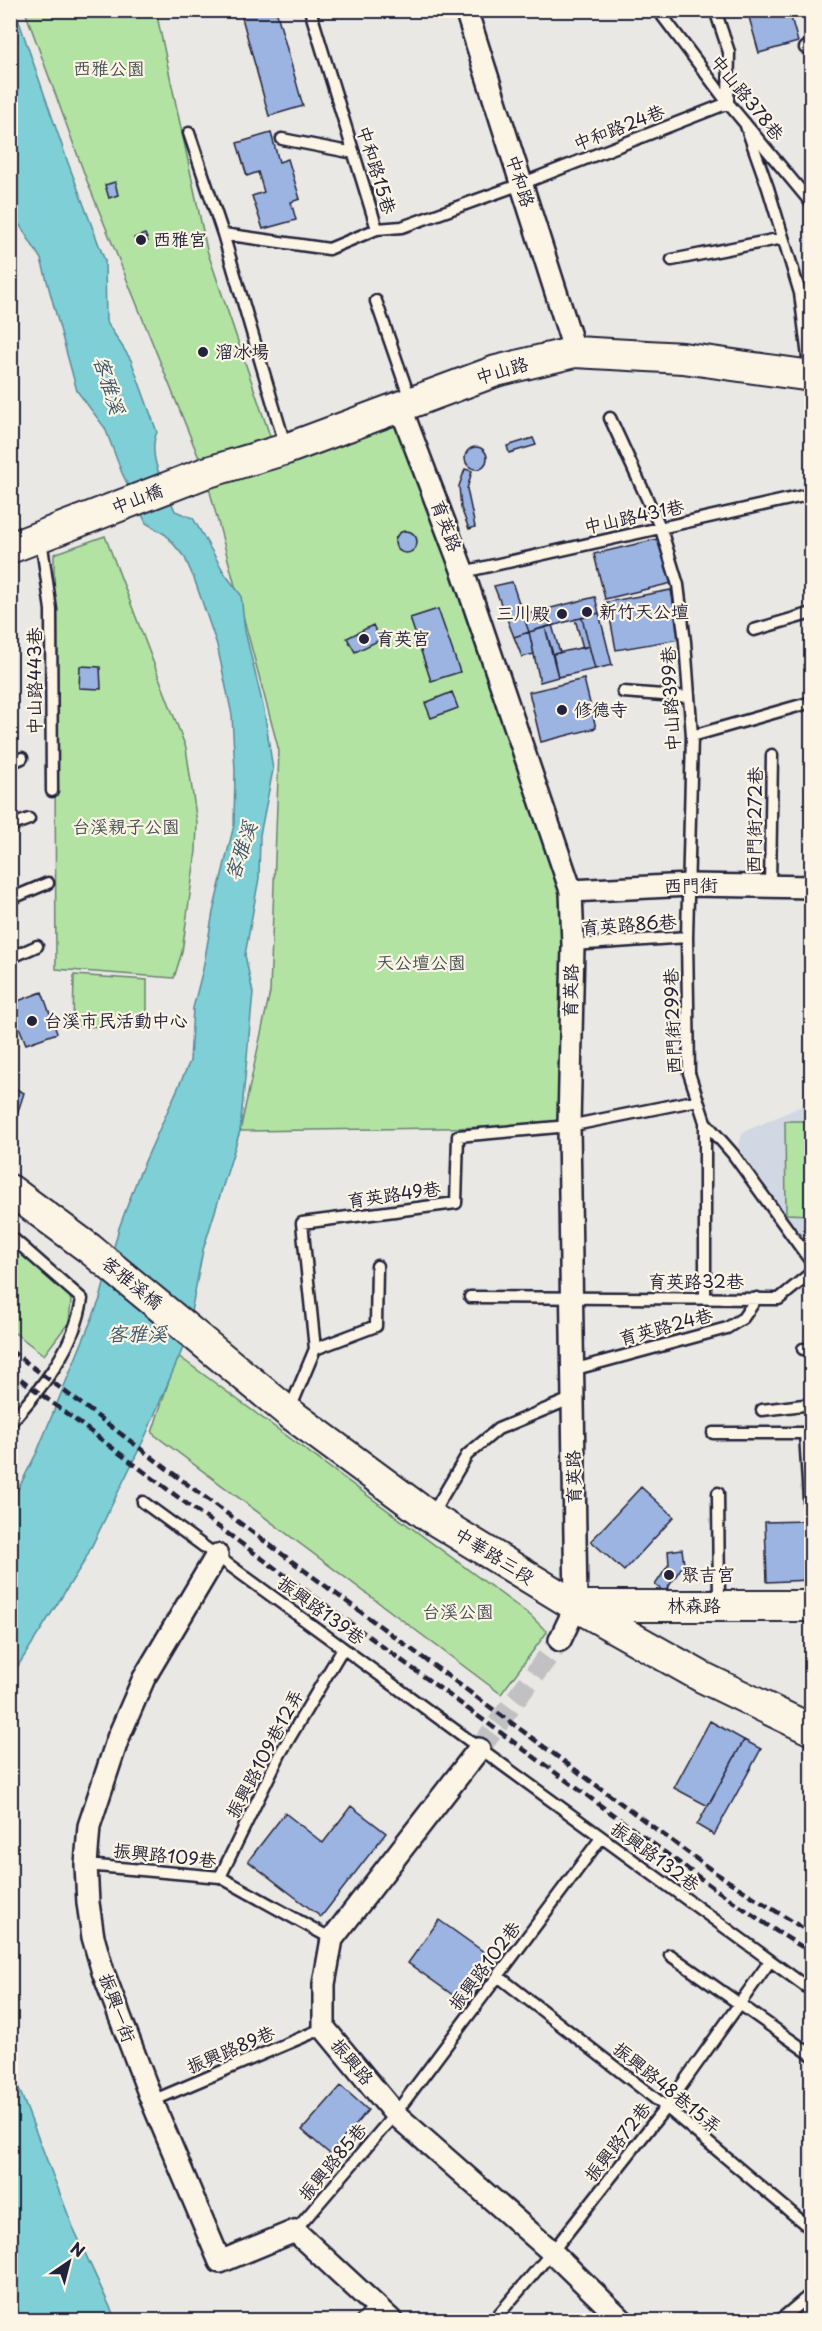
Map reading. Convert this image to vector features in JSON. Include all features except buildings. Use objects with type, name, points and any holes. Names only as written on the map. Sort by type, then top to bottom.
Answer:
[{"type":"street","name":"中和路","points":[[466,10],[575,352]]},
{"type":"street","name":"中山路","points":[[205,473],[286,448],[496,371],[575,352],[683,358],[811,376]]},
{"type":"street","name":"育英路","points":[[406,404],[571,891],[573,945],[569,1126],[576,1606]]},
{"type":"street","name":"中山橋","points":[[41,536],[205,473]]},
{"type":"street","points":[[10,548],[41,536]]},
{"type":"street","name":"西門街","points":[[571,891],[689,885],[812,887]]},
{"type":"street","name":"客雅溪橋","points":[[10,1190],[90,1249],[203,1341]]},
{"type":"street","name":"中華路三段","points":[[203,1341],[288,1412],[430,1516],[576,1606],[702,1677],[812,1730]]},
{"type":"street","name":"振興一街","points":[[217,1555],[144,1678],[118,1738],[89,1826],[86,1865],[88,1903],[93,1937],[152,2101],[220,2262],[296,2231]]},
{"type":"street","points":[[560,1640],[576,1606]]},
{"type":"street","name":"林森路","points":[[576,1606],[812,1606]]},
{"type":"street","points":[[648,1606],[632,1621],[632,1630],[648,1646]]},
{"type":"street","name":"振興路","points":[[479,1749],[332,1939],[324,1984],[324,2028],[395,2114],[552,2252],[622,2320]]},
{"type":"street","points":[[296,2231],[376,2316]]},
{"type":"lane","name":"中和路15巷","points":[[310,10],[377,229],[402,227],[521,183]]},
{"type":"lane","name":"中山路378巷","points":[[658,10],[728,103],[810,200]]},
{"type":"lane","points":[[715,10],[729,52],[728,103]]},
{"type":"lane","name":"中和路24巷","points":[[521,183],[728,103]]},
{"type":"lane","points":[[745,123],[800,293],[811,376]]},
{"type":"lane","points":[[189,133],[223,234],[286,448]]},
{"type":"lane","points":[[282,139],[354,153]]},
{"type":"lane","points":[[223,234],[329,249],[377,229]]},
{"type":"lane","points":[[672,260],[783,238]]},
{"type":"lane","points":[[376,301],[406,404]]},
{"type":"lane","name":"中山路399巷","points":[[610,418],[661,529],[678,585],[692,736],[689,885]]},
{"type":"lane","name":"中山路431巷","points":[[463,572],[812,494]]},
{"type":"lane","name":"中山路443巷","points":[[41,536],[51,610],[52,791]]},
{"type":"lane","points":[[754,630],[812,613]]},
{"type":"lane","points":[[623,692],[689,697]]},
{"type":"lane","points":[[692,736],[812,702]]},
{"type":"lane","name":"西門街272巷","points":[[770,886],[772,754]]},
{"type":"lane","points":[[10,763],[22,758]]},
{"type":"lane","points":[[10,826],[30,819]]},
{"type":"lane","points":[[10,899],[48,883]]},
{"type":"lane","name":"西門街299巷","points":[[689,885],[687,937],[689,1073],[705,1122],[705,1298]]},
{"type":"lane","name":"育英路86巷","points":[[573,945],[687,937]]},
{"type":"lane","points":[[10,958],[37,946]]},
{"type":"lane","points":[[569,1126],[698,1100]]},
{"type":"lane","points":[[705,1122],[733,1154],[812,1263]]},
{"type":"lane","name":"育英路49巷","points":[[315,1349],[302,1223],[456,1203],[458,1136],[569,1126]]},
{"type":"lane","points":[[10,1236],[82,1299],[79,1316],[63,1354],[27,1405],[10,1423]]},
{"type":"lane","points":[[288,1412],[315,1349],[376,1326],[377,1266]]},
{"type":"lane","name":"育英路32巷","points":[[470,1297],[779,1299],[812,1272]]},
{"type":"lane","name":"育英路24巷","points":[[572,1370],[727,1328],[743,1318],[757,1298]]},
{"type":"lane","points":[[430,1516],[467,1455],[498,1429],[573,1398]]},
{"type":"lane","points":[[762,1410],[812,1404]]},
{"type":"lane","points":[[713,1433],[808,1433],[812,1549]]},
{"type":"lane","points":[[718,1493],[719,1606]]},
{"type":"lane","name":"振興路139巷","points":[[143,1502],[479,1749]]},
{"type":"lane","name":"振興路109巷12弄","points":[[220,1877],[280,1754],[343,1648]]},
{"type":"lane","name":"振興路132巷","points":[[479,1749],[812,1991]]},
{"type":"lane","name":"振興路102巷","points":[[395,2114],[601,1838]]},
{"type":"lane","name":"振興路109巷","points":[[86,1865],[220,1877],[332,1939]]},
{"type":"lane","points":[[670,1955],[812,2055]]},
{"type":"lane","name":"振興路72巷","points":[[494,2320],[552,2252],[666,2107],[770,1962]]},
{"type":"lane","name":"振興路48巷15弄","points":[[498,1976],[666,2107],[812,2230]]},
{"type":"lane","name":"振興路89巷","points":[[152,2101],[324,2028]]},
{"type":"lane","name":"振興路85巷","points":[[296,2231],[395,2114]]},
{"type":"lane","points":[[780,2320],[812,2293]]},
{"type":"shaded area","points":[[811,1102],[811,1259],[738,1146],[743,1132]]},
{"type":"green space","name":"西雅公園","points":[[25,11],[156,11],[207,250],[271,439],[199,458],[87,181]]},
{"type":"green space","name":"天公壇公園","points":[[400,406],[571,891],[569,1126],[240,1131],[270,992],[279,751],[205,473]]},
{"type":"green space","name":"台溪親子公園","points":[[105,536],[186,748],[197,823],[196,851],[182,952],[174,978],[56,969],[54,554]]},
{"type":"green space","points":[[74,975],[147,980],[147,1028],[73,1026]]},
{"type":"green space","points":[[785,1121],[811,1121],[811,1215],[786,1214]]},
{"type":"green space","points":[[10,1242],[66,1285],[71,1301],[69,1322],[44,1355],[11,1330]]},
{"type":"green space","name":"台溪公園","points":[[177,1355],[531,1616],[547,1632],[501,1694],[152,1433]]},
{"type":"water","name":"客雅溪","points":[[15,10],[105,261],[106,321],[131,360],[157,432],[154,452],[158,472],[175,511],[193,518],[225,574],[241,595],[245,631],[264,710],[273,770],[260,835],[259,878],[245,955],[253,993],[240,1131],[203,1250],[185,1343],[145,1437],[84,1562],[11,1677],[10,1505],[37,1452],[100,1299],[119,1228],[138,1177],[190,1061],[193,1008],[234,825],[235,771],[232,715],[217,645],[195,581],[185,558],[166,535],[146,523],[122,473],[105,428],[77,391],[41,259],[11,211],[10,11]]},
{"type":"water","points":[[11,2068],[73,2227],[116,2320],[20,2320],[10,2284]]},
{"type":"tunnel","points":[[479,1749],[560,1640]]},
{"type":"railway","points":[[10,1350],[191,1487],[717,1874],[812,1934]]},
{"type":"railway","points":[[10,1371],[183,1501],[711,1886],[812,1953]]},
{"type":"place","name":"西雅宮","points":[[141,240]]},
{"type":"place","name":"溜冰場","points":[[203,352]]},
{"type":"place","name":"新竹天公壇","points":[[587,612]]},
{"type":"place","name":"三川殿","points":[[562,614]]},
{"type":"place","name":"育英宮","points":[[364,639]]},
{"type":"place","name":"修德寺","points":[[562,710]]},
{"type":"place","name":"台溪市民活動中心","points":[[32,1021]]},
{"type":"place","name":"聚吉宮","points":[[669,1575]]}]
